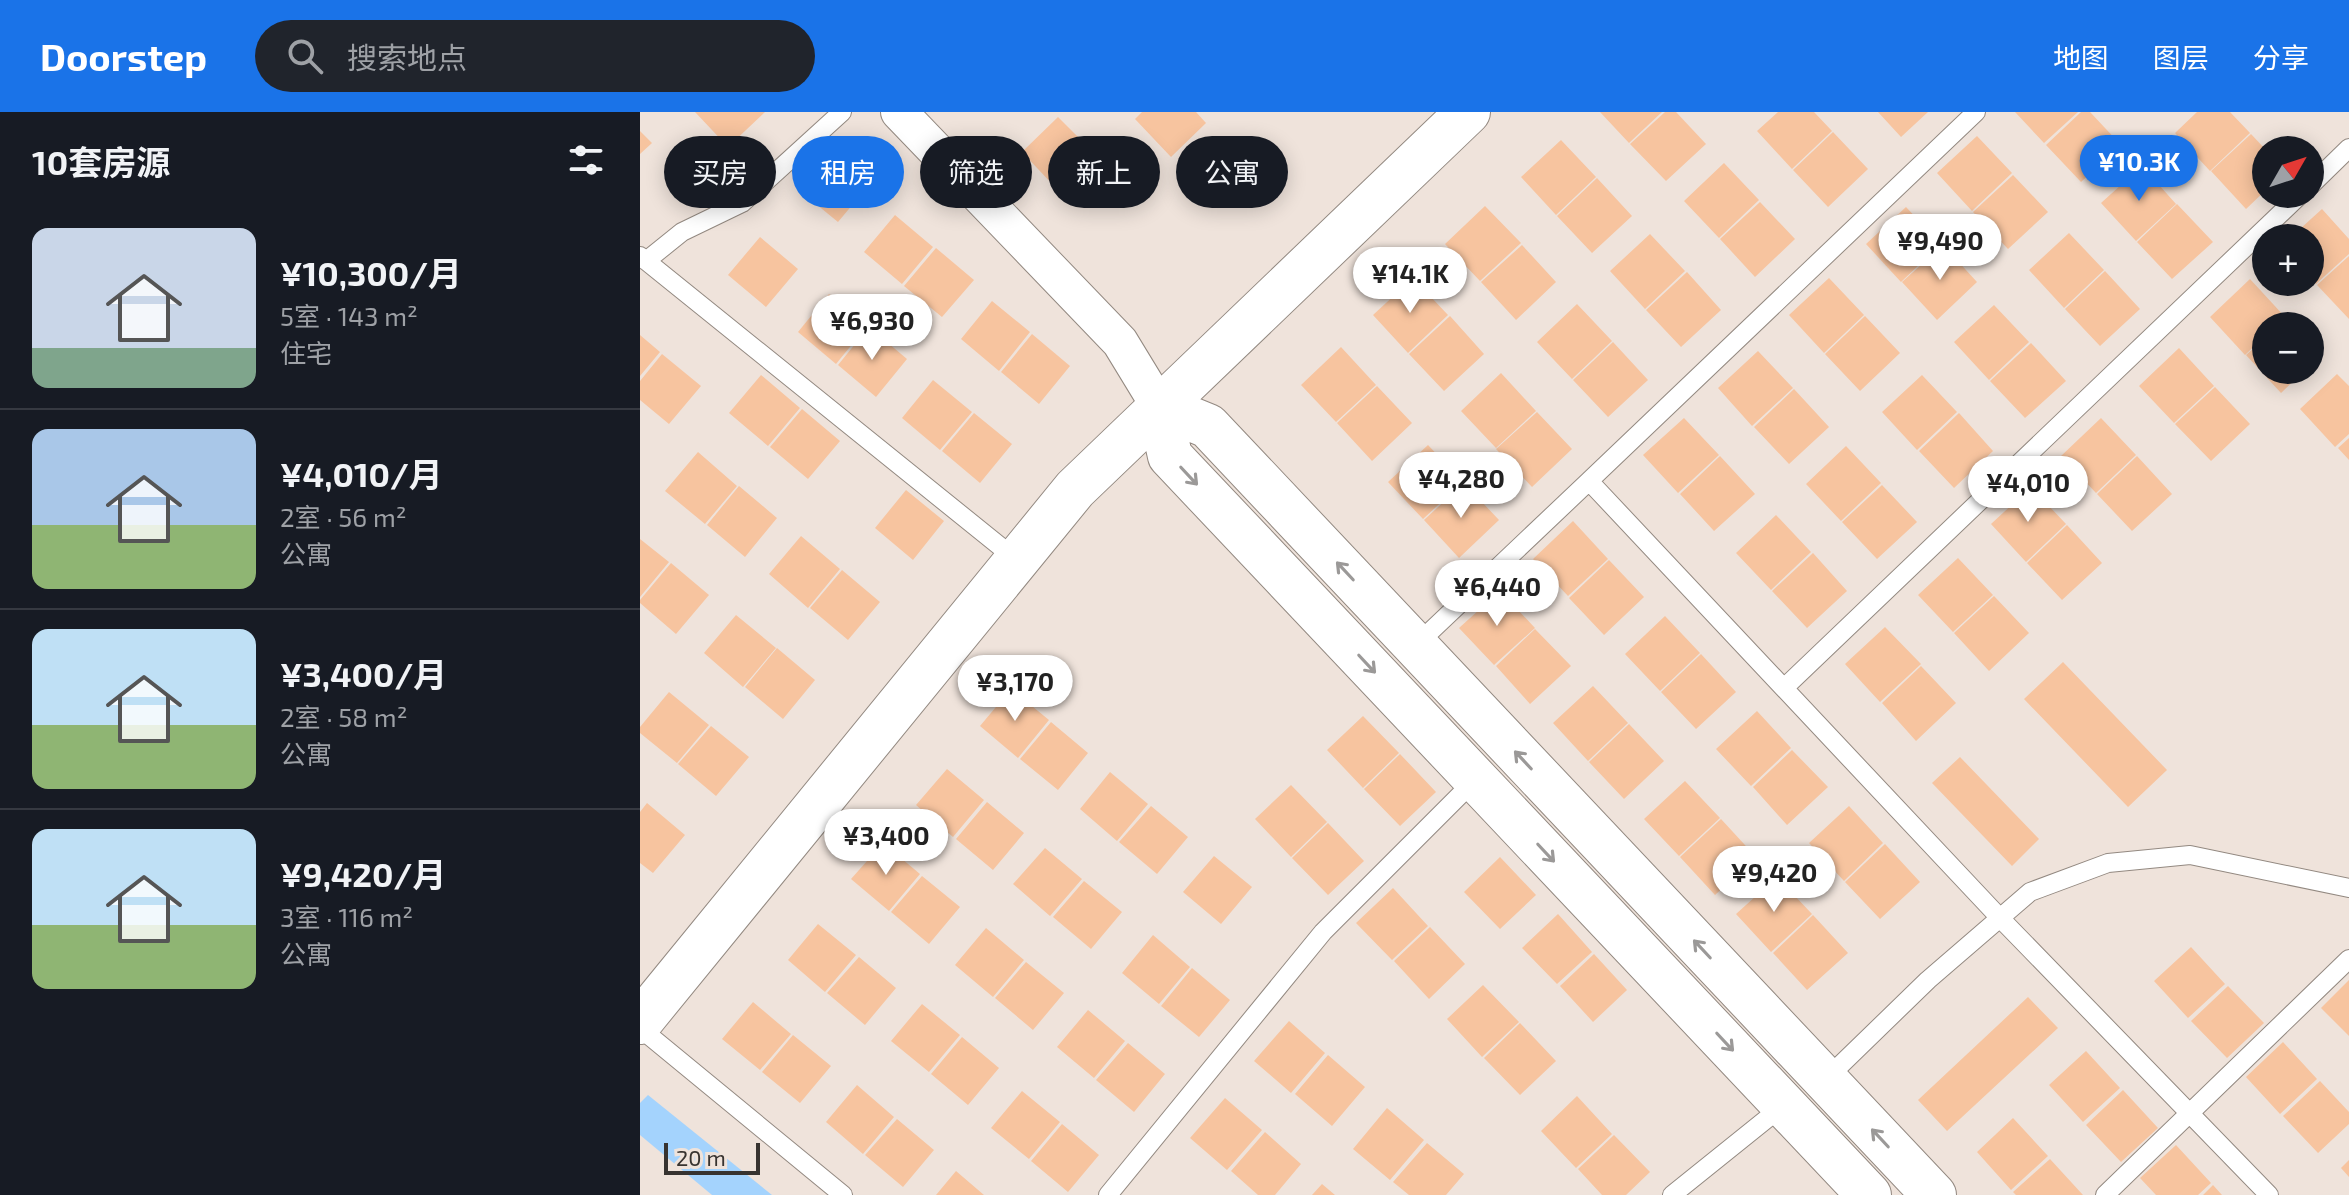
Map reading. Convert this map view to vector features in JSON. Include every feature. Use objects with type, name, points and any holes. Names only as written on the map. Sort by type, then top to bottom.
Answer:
[{"type":"street","points":[[899,112],[1120,342],[1159,406],[1170,456],[1869,1195]]},
{"type":"street","points":[[640,1022],[1075,489],[1468,112]]},
{"type":"street","points":[[1159,406],[1208,426],[1934,1195]]},
{"type":"street","points":[[1784,1105],[1825,1080]]},
{"type":"lane","points":[[842,112],[742,203],[682,232],[643,258],[1017,560]]},
{"type":"lane","points":[[1415,646],[1976,112]]},
{"type":"lane","points":[[2324,172],[2349,148]]},
{"type":"lane","points":[[1784,688],[2286,208]]},
{"type":"lane","points":[[1589,481],[2000,918],[2269,1195]]},
{"type":"lane","points":[[1108,1195],[1323,932],[1476,779]]},
{"type":"lane","points":[[1825,1080],[1928,980],[2030,892],[2108,863],[2190,855],[2349,888]]},
{"type":"lane","points":[[2105,1195],[2349,959]]},
{"type":"lane","points":[[640,1028],[843,1195]]},
{"type":"lane","points":[[1672,1195],[1784,1105]]},
{"type":"water","points":[[648,1095],[772,1195],[712,1195],[640,1135],[640,1103]]},
{"type":"building","points":[[695,112],[765,112],[740,136],[718,136]]},
{"type":"building","points":[[1142,112],[1196,112],[1206,123],[1193,136],[1176,136],[1176,152],[1171,157],[1160,145],[1160,136],[1151,136],[1135,119]]},
{"type":"building","points":[[1600,112],[1662,112],[1629,143]]},
{"type":"building","points":[[1665,112],[1676,112],[1706,144],[1666,181],[1630,144]]},
{"type":"building","points":[[1778,112],[1814,112],[1832,131],[1792,169],[1757,131]]},
{"type":"building","points":[[1878,112],[1928,112],[1901,137]]},
{"type":"building","points":[[2015,112],[2078,112],[2044,143]]},
{"type":"building","points":[[2081,112],[2090,112],[2121,145],[2081,182],[2046,145]]},
{"type":"building","points":[[2197,112],[2230,112],[2250,133],[2210,171],[2175,133]]},
{"type":"building","points":[[1058,117],[1077,136],[1048,136],[1048,180],[1032,163],[1032,142]]},
{"type":"building","points":[[640,131],[652,143],[640,154]]},
{"type":"building","points":[[1833,132],[1868,169],[1828,207],[1793,170]]},
{"type":"building","points":[[2251,134],[2253,136],[2252,203],[2246,209],[2211,171]]},
{"type":"building","points":[[1977,136],[2012,173],[1972,211],[1937,173]]},
{"type":"building","points":[[1561,140],[1596,177],[1556,215],[1521,177]]},
{"type":"building","points":[[1724,163],[1759,200],[1719,238],[1684,201]]},
{"type":"building","points":[[2142,166],[2176,204],[2136,241],[2101,203]]},
{"type":"building","points":[[2013,175],[2048,212],[2008,249],[1973,212]]},
{"type":"building","points":[[1597,178],[1632,216],[1592,253],[1557,216]]},
{"type":"building","points":[[1760,202],[1795,239],[1755,277],[1720,239]]},
{"type":"building","points":[[2177,204],[2213,242],[2172,279],[2137,242]]},
{"type":"building","points":[[1485,206],[1521,243],[1480,281],[1445,244]]},
{"type":"building","points":[[1906,207],[1941,244],[1901,282],[1866,244]]},
{"type":"building","points":[[821,208],[850,208],[838,222]]},
{"type":"building","points":[[2322,209],[2349,239],[2349,254],[2324,277],[2324,224],[2305,224]]},
{"type":"building","points":[[895,215],[933,247],[902,284],[864,252]]},
{"type":"building","points":[[2069,233],[2104,270],[2064,308],[2029,270]]},
{"type":"building","points":[[1650,234],[1685,271],[1645,309],[1610,271]]},
{"type":"building","points":[[760,237],[798,269],[766,307],[728,275]]},
{"type":"building","points":[[1522,245],[1556,282],[1516,320],[1481,282]]},
{"type":"building","points":[[1943,245],[1977,282],[1937,320],[1902,282]]},
{"type":"building","points":[[936,248],[974,280],[942,317],[904,286]]},
{"type":"building","points":[[2349,256],[2349,319],[2324,292],[2324,279]]},
{"type":"building","points":[[2105,271],[2140,309],[2100,346],[2065,309]]},
{"type":"building","points":[[1687,272],[1721,310],[1681,347],[1646,310]]},
{"type":"building","points":[[1413,278],[1448,315],[1408,353],[1373,315]]},
{"type":"building","points":[[1829,278],[1864,315],[1824,353],[1789,315]]},
{"type":"building","points":[[2250,279],[2252,296],[2266,296],[2280,312],[2252,312],[2252,348],[2245,355],[2210,317]]},
{"type":"building","points":[[829,294],[867,326],[836,364],[798,332]]},
{"type":"building","points":[[992,301],[1030,332],[999,371],[961,339]]},
{"type":"building","points":[[1577,304],[1612,341],[1572,379],[1537,342]]},
{"type":"building","points":[[1994,305],[2029,342],[1989,380],[1954,342]]},
{"type":"building","points":[[1450,316],[1484,354],[1444,391],[1409,354]]},
{"type":"building","points":[[1865,316],[1900,353],[1860,391],[1825,354]]},
{"type":"building","points":[[869,327],[907,359],[876,397],[838,365]]},
{"type":"building","points":[[1032,334],[1070,366],[1039,404],[1001,372]]},
{"type":"building","points":[[640,335],[660,352],[640,376]]},
{"type":"building","points":[[1613,342],[1648,380],[1608,417],[1573,380]]},
{"type":"building","points":[[2031,343],[2066,381],[2025,418],[1990,381]]},
{"type":"building","points":[[1341,347],[1376,385],[1336,422],[1301,385]]},
{"type":"building","points":[[2179,348],[2214,386],[2174,423],[2139,386]]},
{"type":"building","points":[[1758,351],[1793,388],[1752,426],[1718,388]]},
{"type":"building","points":[[662,354],[701,386],[669,424],[640,400],[640,381]]},
{"type":"building","points":[[1501,373],[1536,411],[1496,448],[1461,411]]},
{"type":"building","points":[[2337,374],[2349,386],[2349,434],[2335,447],[2300,409]]},
{"type":"building","points":[[761,375],[800,408],[768,446],[729,413]]},
{"type":"building","points":[[1922,375],[1957,412],[1917,450],[1882,412]]},
{"type":"building","points":[[933,380],[972,412],[940,450],[902,418]]},
{"type":"building","points":[[2273,384],[2290,384],[2281,393]]},
{"type":"building","points":[[1377,386],[1412,423],[1372,461],[1337,423]]},
{"type":"building","points":[[2215,387],[2250,424],[2211,461],[2175,424]]},
{"type":"building","points":[[1794,389],[1829,427],[1789,464],[1754,427]]},
{"type":"building","points":[[802,409],[840,441],[808,479],[770,447]]},
{"type":"building","points":[[1537,412],[1572,449],[1532,487],[1496,449]]},
{"type":"building","points":[[974,413],[1012,444],[980,483],[942,451]]},
{"type":"building","points":[[1959,413],[1993,451],[1954,488],[1919,451]]},
{"type":"building","points":[[1684,418],[1719,455],[1678,493],[1643,455]]},
{"type":"building","points":[[2101,418],[2136,455],[2096,493],[2061,456]]},
{"type":"building","points":[[2349,438],[2349,460],[2338,448]]},
{"type":"building","points":[[1428,445],[1463,482],[1423,519],[1388,482]]},
{"type":"building","points":[[1846,446],[1881,483],[1841,521],[1806,484]]},
{"type":"building","points":[[698,452],[737,486],[705,524],[665,491]]},
{"type":"building","points":[[1720,456],[1755,494],[1714,531],[1680,494]]},
{"type":"building","points":[[2137,456],[2172,494],[2132,531],[2097,494]]},
{"type":"building","points":[[1464,483],[1499,520],[1459,558],[1424,520]]},
{"type":"building","points":[[1882,485],[1917,522],[1877,559],[1842,522]]},
{"type":"building","points":[[739,486],[777,518],[745,557],[707,525]]},
{"type":"building","points":[[2031,487],[2066,524],[2026,562],[1991,524]]},
{"type":"building","points":[[906,490],[944,521],[913,560],[875,528]]},
{"type":"building","points":[[1776,515],[1811,552],[1771,590],[1736,553]]},
{"type":"building","points":[[1573,521],[1608,559],[1568,596],[1533,559]]},
{"type":"building","points":[[2067,525],[2102,563],[2062,600],[2027,563]]},
{"type":"building","points":[[801,536],[840,569],[808,608],[769,574]]},
{"type":"building","points":[[640,539],[669,562],[640,597]]},
{"type":"building","points":[[1813,553],[1847,591],[1807,628],[1772,591]]},
{"type":"building","points":[[1958,558],[1993,595],[1953,632],[1918,595]]},
{"type":"building","points":[[1609,560],[1644,597],[1604,635],[1569,598]]},
{"type":"building","points":[[671,563],[709,595],[676,634],[640,603]]},
{"type":"building","points":[[842,570],[880,602],[848,640],[810,608]]},
{"type":"building","points":[[1500,591],[1535,628],[1494,665],[1459,628]]},
{"type":"building","points":[[1994,596],[2029,633],[1989,671],[1954,633]]},
{"type":"building","points":[[736,615],[776,648],[743,687],[704,653]]},
{"type":"building","points":[[1665,616],[1700,653],[1660,691],[1625,654]]},
{"type":"building","points":[[1885,627],[1921,664],[1880,702],[1845,664]]},
{"type":"building","points":[[1535,629],[1571,666],[1530,704],[1496,666]]},
{"type":"building","points":[[777,648],[815,680],[783,719],[745,687]]},
{"type":"building","points":[[1701,654],[1736,692],[1696,729],[1661,692]]},
{"type":"building","points":[[2063,662],[2167,770],[2128,807],[2024,699]]},
{"type":"building","points":[[1921,666],[1956,703],[1916,741],[1882,703]]},
{"type":"building","points":[[1593,686],[1628,723],[1588,761],[1553,723]]},
{"type":"building","points":[[1011,689],[1049,720],[1018,758],[980,726]]},
{"type":"building","points":[[669,692],[709,725],[677,763],[640,733],[640,727]]},
{"type":"building","points":[[1757,711],[1791,748],[1751,786],[1716,749]]},
{"type":"building","points":[[1363,716],[1399,753],[1363,788],[1327,750]]},
{"type":"building","points":[[1051,722],[1088,753],[1058,790],[1020,759]]},
{"type":"building","points":[[1629,724],[1664,761],[1624,799],[1589,762]]},
{"type":"building","points":[[711,726],[749,757],[716,796],[678,764]]},
{"type":"building","points":[[1792,750],[1828,787],[1787,825],[1753,787]]},
{"type":"building","points":[[1400,754],[1436,792],[1400,826],[1364,789]]},
{"type":"building","points":[[1960,757],[2039,839],[2012,866],[1932,783]]},
{"type":"building","points":[[947,769],[984,800],[953,837],[916,805]]},
{"type":"building","points":[[1110,772],[1148,804],[1117,841],[1080,809]]},
{"type":"building","points":[[1685,781],[1720,818],[1679,856],[1644,819]]},
{"type":"building","points":[[1291,785],[1327,822],[1291,857],[1255,819]]},
{"type":"building","points":[[987,802],[1024,833],[993,870],[956,839]]},
{"type":"building","points":[[647,803],[685,835],[653,873],[640,863],[640,812]]},
{"type":"building","points":[[1151,806],[1188,837],[1157,874],[1119,842]]},
{"type":"building","points":[[1849,806],[1883,843],[1844,881],[1809,843]]},
{"type":"building","points":[[1721,819],[1756,857],[1715,895],[1680,857]]},
{"type":"building","points":[[1328,823],[1364,861],[1328,895],[1292,858]]},
{"type":"building","points":[[883,843],[920,874],[889,911],[851,879]]},
{"type":"building","points":[[1885,844],[1920,882],[1880,919],[1845,882]]},
{"type":"building","points":[[1045,848],[1082,879],[1050,916],[1013,884]]},
{"type":"building","points":[[1214,856],[1252,887],[1221,924],[1183,892]]},
{"type":"building","points":[[1500,857],[1536,895],[1500,929],[1464,892]]},
{"type":"building","points":[[922,876],[960,907],[929,944],[891,912]]},
{"type":"building","points":[[1777,877],[1812,914],[1771,952],[1736,914]]},
{"type":"building","points":[[1084,881],[1122,912],[1091,949],[1053,917]]},
{"type":"building","points":[[1393,888],[1428,926],[1392,960],[1356,923]]},
{"type":"building","points":[[1558,914],[1592,952],[1557,984],[1522,948]]},
{"type":"building","points":[[1813,915],[1848,953],[1807,990],[1773,953]]},
{"type":"building","points":[[818,924],[856,955],[825,992],[788,960]]},
{"type":"building","points":[[1430,927],[1465,964],[1429,999],[1394,961]]},
{"type":"building","points":[[986,928],[1024,960],[993,997],[955,965]]},
{"type":"building","points":[[1153,935],[1190,967],[1159,1004],[1122,973]]},
{"type":"building","points":[[2191,947],[2225,984],[2188,1018],[2154,981]]},
{"type":"building","points":[[1594,954],[1627,990],[1593,1022],[1560,986]]},
{"type":"building","points":[[859,957],[896,988],[865,1025],[827,993]]},
{"type":"building","points":[[1026,962],[1064,993],[1033,1030],[995,998]]},
{"type":"building","points":[[1192,968],[1230,1000],[1199,1037],[1161,1006]]},
{"type":"building","points":[[2349,980],[2349,1036],[2321,1008]]},
{"type":"building","points":[[1483,985],[1519,1022],[1482,1057],[1447,1019]]},
{"type":"building","points":[[2228,986],[2264,1023],[2227,1058],[2191,1021]]},
{"type":"building","points":[[2028,997],[2058,1028],[1947,1131],[1918,1100]]},
{"type":"building","points":[[753,1002],[791,1034],[760,1070],[722,1039]]},
{"type":"building","points":[[922,1004],[960,1035],[929,1072],[891,1041]]},
{"type":"building","points":[[1088,1010],[1125,1041],[1094,1078],[1057,1047]]},
{"type":"building","points":[[1289,1021],[1325,1053],[1291,1093],[1254,1061]]},
{"type":"building","points":[[1520,1023],[1556,1061],[1520,1095],[1484,1058]]},
{"type":"building","points":[[793,1035],[831,1066],[800,1103],[762,1072]]},
{"type":"building","points":[[962,1037],[999,1068],[968,1105],[931,1074]]},
{"type":"building","points":[[2283,1042],[2317,1079],[2280,1114],[2246,1077]]},
{"type":"building","points":[[1128,1043],[1165,1074],[1134,1112],[1096,1080]]},
{"type":"building","points":[[2086,1051],[2120,1088],[2083,1122],[2049,1085]]},
{"type":"building","points":[[1328,1055],[1365,1087],[1332,1126],[1295,1094]]},
{"type":"building","points":[[2320,1081],[2349,1112],[2349,1124],[2318,1153],[2283,1116]]},
{"type":"building","points":[[857,1085],[894,1117],[863,1154],[826,1122]]},
{"type":"building","points":[[2123,1090],[2158,1128],[2121,1162],[2086,1125]]},
{"type":"building","points":[[1022,1091],[1060,1122],[1029,1159],[991,1128]]},
{"type":"building","points":[[1577,1096],[1612,1134],[1576,1168],[1541,1131]]},
{"type":"building","points":[[1225,1098],[1262,1130],[1227,1170],[1190,1138]]},
{"type":"building","points":[[1387,1108],[1424,1140],[1390,1180],[1353,1149]]},
{"type":"building","points":[[2013,1118],[2048,1156],[2011,1190],[1977,1152]]},
{"type":"building","points":[[897,1119],[934,1150],[903,1187],[865,1155]]},
{"type":"building","points":[[1062,1124],[1099,1155],[1068,1192],[1031,1161]]},
{"type":"building","points":[[1265,1132],[1301,1164],[1275,1195],[1258,1195],[1231,1171]]},
{"type":"building","points":[[1614,1135],[1650,1172],[1626,1195],[1602,1195],[1578,1169]]},
{"type":"building","points":[[1427,1143],[1464,1174],[1446,1195],[1409,1195],[1393,1182]]},
{"type":"building","points":[[2176,1145],[2211,1183],[2198,1195],[2156,1195],[2140,1178]]},
{"type":"building","points":[[2050,1159],[2083,1195],[2016,1195],[2013,1192]]},
{"type":"building","points":[[2349,1160],[2349,1177],[2341,1168]]},
{"type":"building","points":[[956,1171],[984,1195],[936,1195]]},
{"type":"building","points":[[1322,1184],[1335,1195],[1312,1195]]},
{"type":"building","points":[[2213,1185],[2222,1195],[2203,1195]]}]
